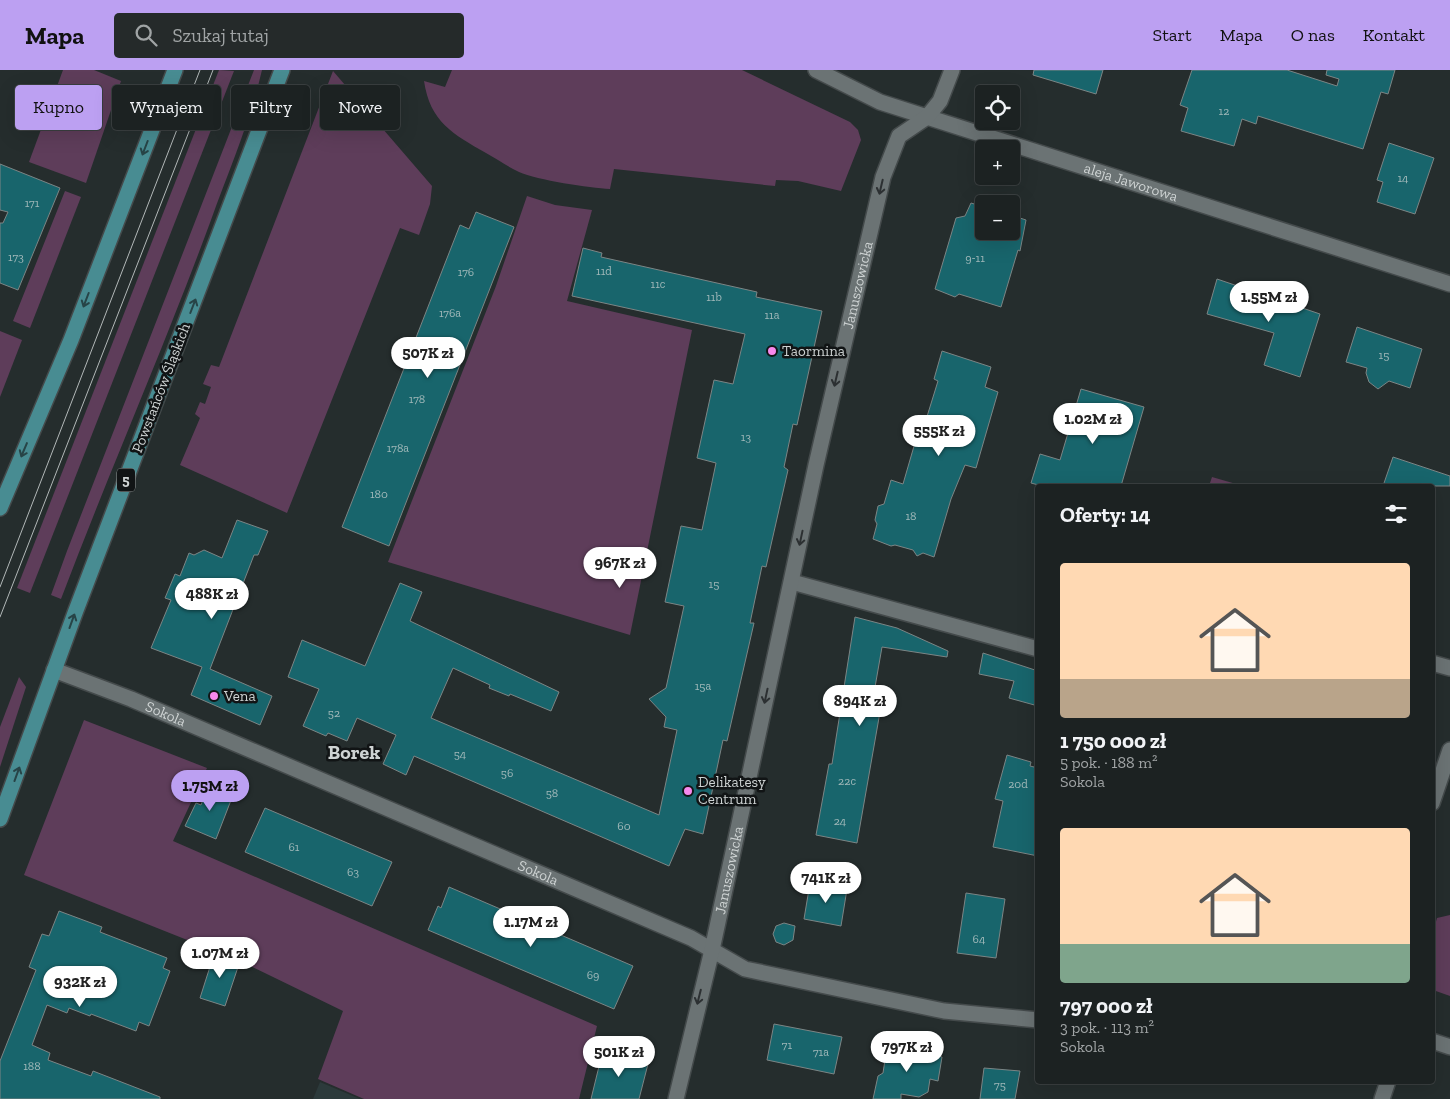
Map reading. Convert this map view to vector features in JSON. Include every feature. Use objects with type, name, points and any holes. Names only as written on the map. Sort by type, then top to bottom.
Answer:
[{"type":"main road","points":[[0,508],[71,340],[175,70]]},
{"type":"main road","name":"Powstańców Śląskich","points":[[0,819],[54,670],[282,70]]},
{"type":"street","name":"aleja Jaworowa","points":[[816,70],[880,102],[927,118],[1450,284]]},
{"type":"street","name":"Januszowicka","points":[[676,1099],[712,950],[883,177],[899,136],[927,118],[940,101],[952,70]]},
{"type":"street","points":[[792,582],[1035,648]]},
{"type":"street","points":[[1435,664],[1450,668]]},
{"type":"street","name":"Sokola","points":[[54,670],[140,702],[681,934],[712,950],[739,968],[944,1011],[1035,1020]]},
{"type":"street","points":[[1435,794],[1450,750]]},
{"type":"street","points":[[1435,1042],[1450,1046]]},
{"type":"street","points":[[1382,1099],[1387,1084]]},
{"type":"shaded area","points":[[63,70],[94,70],[121,81],[120,85],[112,85],[112,107],[86,183],[29,162],[41,130],[102,130],[102,85],[57,85]]},
{"type":"shaded area","points":[[219,70],[234,71],[221,104],[221,85],[213,85]]},
{"type":"shaded area","points":[[254,70],[262,70],[258,85],[248,85]]},
{"type":"shaded area","points":[[452,70],[742,70],[850,122],[858,130],[861,140],[841,191],[798,181],[776,180],[775,186],[614,169],[610,189],[564,183],[538,178],[515,170],[463,140],[445,125],[432,107],[424,81],[445,87]]},
{"type":"shaded area","points":[[333,71],[345,85],[328,85]]},
{"type":"shaded area","points":[[320,105],[320,130],[384,130],[432,186],[430,204],[419,235],[400,228],[287,513],[180,465],[200,418],[195,414],[200,402],[205,404],[211,387],[203,384],[211,365],[219,367]]},
{"type":"shaded area","points":[[231,129],[244,130],[193,268],[61,599],[51,595]]},
{"type":"shaded area","points":[[196,130],[211,130],[30,593],[17,588]]},
{"type":"shaded area","points":[[65,191],[81,197],[30,328],[13,321]]},
{"type":"shaded area","points":[[527,196],[555,205],[592,210],[567,301],[692,330],[630,635],[388,562],[496,286]]},
{"type":"shaded area","points":[[0,331],[22,340],[0,397]]},
{"type":"shaded area","points":[[1212,477],[1236,484],[1210,484]]},
{"type":"shaded area","points":[[19,677],[26,687],[0,767],[0,727]]},
{"type":"shaded area","points":[[84,720],[207,768],[173,841],[597,1026],[579,1099],[364,1099],[318,1079],[343,1011],[240,961],[24,875]]},
{"type":"shaded area","points":[[1450,915],[1450,996],[1435,991],[1435,926],[1437,918]]},
{"type":"shaded area","points":[[320,1082],[360,1099],[313,1099]]},
{"type":"building","points":[[1034,70],[1103,70],[1096,94],[1033,75]]},
{"type":"building","points":[[1192,70],[1287,70],[1337,86],[1339,79],[1326,75],[1327,70],[1395,70],[1388,94],[1381,92],[1363,149],[1258,116],[1256,124],[1242,119],[1234,146],[1181,131],[1188,108],[1180,105]]},
{"type":"building","points":[[1389,143],[1434,158],[1415,214],[1377,202],[1383,182],[1377,180]]},
{"type":"building","points":[[0,164],[60,188],[18,290],[0,283],[0,223],[3,223],[8,212],[0,210]]},
{"type":"building","points":[[971,203],[975,204],[975,240],[1020,240],[1020,218],[1026,220],[1020,251],[1018,250],[1001,307],[959,294],[955,297],[935,289],[956,218],[965,216]]},
{"type":"building","points":[[476,212],[514,227],[389,546],[342,527],[460,225],[469,229]]},
{"type":"building","points":[[583,248],[602,253],[601,257],[757,292],[756,297],[822,311],[797,425],[793,424],[784,467],[788,470],[766,567],[762,566],[750,623],[754,623],[727,741],[723,740],[703,834],[685,829],[669,866],[414,756],[406,775],[383,764],[396,735],[357,718],[347,741],[328,733],[326,736],[303,726],[319,689],[288,677],[302,640],[365,666],[400,583],[422,592],[410,621],[559,692],[551,711],[510,694],[509,696],[489,688],[490,685],[453,668],[431,718],[659,815],[677,730],[664,727],[666,717],[649,699],[666,688],[684,606],[665,602],[681,526],[702,530],[716,463],[697,458],[714,380],[733,384],[745,334],[572,296]]},
{"type":"building","points":[[1217,279],[1320,314],[1300,377],[1264,365],[1274,333],[1207,314]]},
{"type":"building","points":[[1357,327],[1422,349],[1410,388],[1389,381],[1378,389],[1369,382],[1366,373],[1367,368],[1346,362]]},
{"type":"building","points":[[942,351],[991,367],[985,387],[998,392],[976,468],[965,465],[951,499],[934,557],[923,553],[917,556],[913,550],[895,545],[891,546],[873,539],[877,524],[875,520],[878,506],[884,504],[891,480],[903,484],[921,422],[925,423],[938,381],[934,379]]},
{"type":"building","points":[[1081,389],[1144,407],[1122,484],[1031,483],[1040,454],[1060,460]]},
{"type":"building","points":[[1393,457],[1450,476],[1450,486],[1435,486],[1435,484],[1384,484]]},
{"type":"building","points":[[237,520],[268,531],[258,555],[254,555],[210,669],[272,696],[260,725],[191,695],[202,667],[151,648],[171,600],[165,598],[175,574],[180,576],[189,553],[194,555],[204,550],[222,558]]},
{"type":"building","points":[[855,617],[897,628],[948,651],[947,657],[882,647],[871,710],[880,712],[857,843],[816,835],[829,764],[832,764]]},
{"type":"building","points":[[983,653],[1035,670],[1035,705],[1009,698],[1014,681],[979,674]]},
{"type":"building","points":[[1007,755],[1031,762],[1030,766],[1035,767],[1035,855],[993,847],[1003,801],[995,799]]},
{"type":"building","points":[[209,784],[233,795],[216,839],[185,826],[196,803],[201,805]]},
{"type":"building","points":[[265,808],[392,862],[372,906],[245,852]]},
{"type":"building","points":[[810,883],[847,889],[841,926],[804,919]]},
{"type":"building","points":[[449,887],[633,966],[614,1009],[428,930],[438,906],[441,908]]},
{"type":"building","points":[[966,893],[1005,899],[996,958],[957,953]]},
{"type":"building","points":[[59,911],[102,927],[100,932],[167,958],[163,968],[170,971],[149,1026],[139,1022],[136,1031],[91,1014],[90,1016],[69,1008],[67,1013],[47,1005],[32,1045],[50,1053],[48,1060],[91,1076],[93,1071],[160,1097],[160,1099],[0,1099],[0,1061],[36,970],[29,967],[42,934],[49,936]]},
{"type":"building","points":[[784,923],[795,926],[793,940],[784,945],[776,942],[773,934],[776,926]]},
{"type":"building","points":[[215,951],[240,961],[225,1006],[200,998]]},
{"type":"building","points":[[774,1024],[842,1037],[834,1074],[767,1060]]},
{"type":"building","points":[[912,1040],[917,1052],[942,1057],[938,1081],[930,1079],[928,1092],[919,1097],[901,1094],[901,1099],[873,1099],[878,1076],[883,1073],[887,1047],[899,1049]]},
{"type":"building","points":[[603,1050],[628,1056],[627,1059],[648,1064],[639,1099],[591,1099]]},
{"type":"building","points":[[984,1068],[1020,1071],[1015,1099],[980,1099]]},
{"type":"tram line","points":[[0,587],[200,70]]},
{"type":"tram line","points":[[0,617],[213,70]]},
{"type":"place","name":"Taormina","points":[[772,351]]},
{"type":"place","name":"Vena","points":[[214,696]]},
{"type":"place","name":"Delikatesy Centrum","points":[[688,791]]},
{"type":"district","name":"Borek","points":[[354,752]]}]
